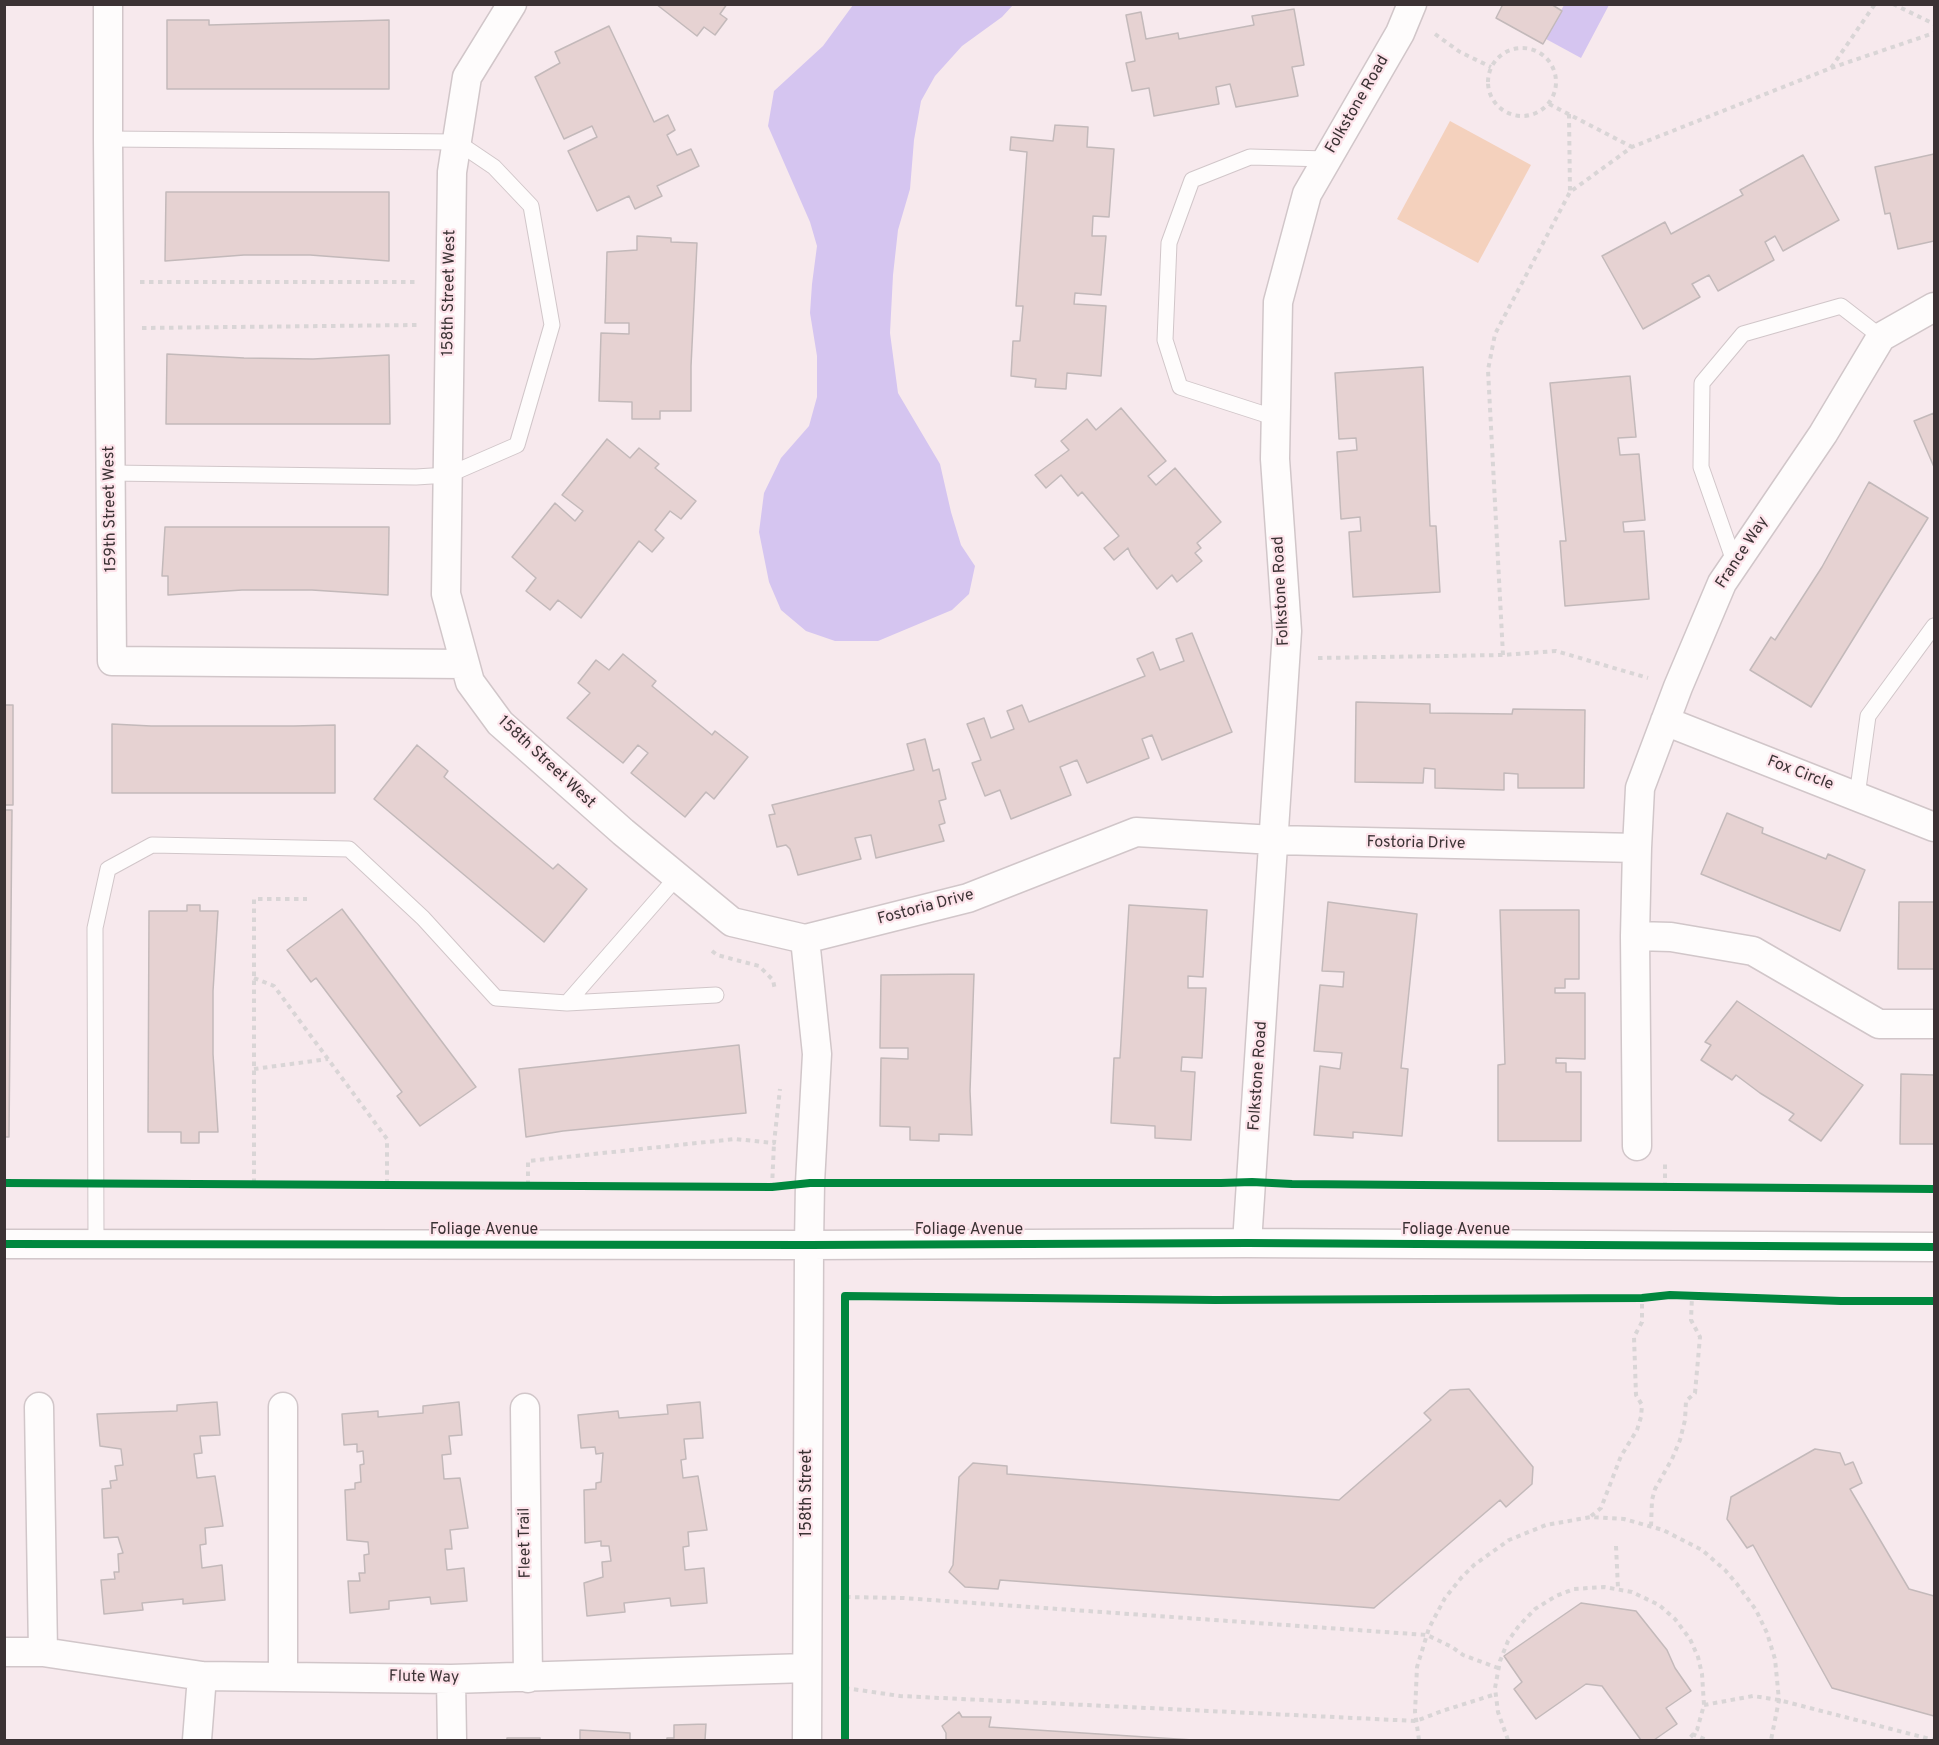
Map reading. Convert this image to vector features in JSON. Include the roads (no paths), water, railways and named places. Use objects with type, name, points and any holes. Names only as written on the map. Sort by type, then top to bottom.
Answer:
[{"type":"street","name":"159th Street West","points":[[108,4],[112,661],[464,664]]},
{"type":"street","name":"158th Street West","points":[[512,4],[467,77],[452,172],[447,594],[464,664],[470,682],[500,723],[623,832],[732,922],[805,939]]},
{"type":"street","name":"Folkstone Road","points":[[1247,1243],[1287,631],[1275,459],[1278,302],[1307,194],[1400,33],[1409,11]]},
{"type":"street","name":"France Way","points":[[1637,848],[1640,788],[1678,687],[1722,583],[1822,434],[1881,337],[1935,307]]},
{"type":"street","name":"Fox Circle","points":[[1665,721],[1935,827]]},
{"type":"street","name":"Fostoria Drive","points":[[805,939],[968,898],[1136,832],[1274,840],[1637,848]]},
{"type":"street","points":[[1637,848],[1635,936],[1637,1146]]},
{"type":"street","points":[[1635,936],[1671,937],[1753,951],[1879,1024],[1935,1023]]},
{"type":"street","points":[[805,939],[817,1054],[808,1245]]},
{"type":"street","name":"Foliage Avenue","points":[[4,1244],[1247,1243],[1935,1248]]},
{"type":"street","name":"158th Street","points":[[807,1740],[808,1245]]},
{"type":"street","points":[[39,1407],[43,1652]]},
{"type":"street","points":[[283,1407],[283,1676]]},
{"type":"street","name":"Fleet Trail","points":[[525,1408],[528,1678]]},
{"type":"street","name":"Flute Way","points":[[4,1652],[43,1652],[202,1676],[528,1678],[807,1668]]},
{"type":"street","points":[[197,1740],[202,1676]]},
{"type":"street","points":[[451,1679],[452,1740]]},
{"type":"lane","points":[[108,139],[457,142],[494,167],[531,206],[552,325],[517,445],[448,475],[416,477],[110,472]]},
{"type":"lane","points":[[1276,418],[1180,387],[1165,340],[1169,243],[1192,180],[1250,158],[1327,159]]},
{"type":"lane","points":[[1735,564],[1701,467],[1702,383],[1743,334],[1841,306],[1881,337]]},
{"type":"lane","points":[[1857,796],[1868,716],[1935,626]]},
{"type":"lane","points":[[96,1244],[95,928],[108,869],[152,845],[349,849],[423,918],[496,998],[567,1003],[716,995]]},
{"type":"lane","points":[[567,1003],[677,877]]}]
